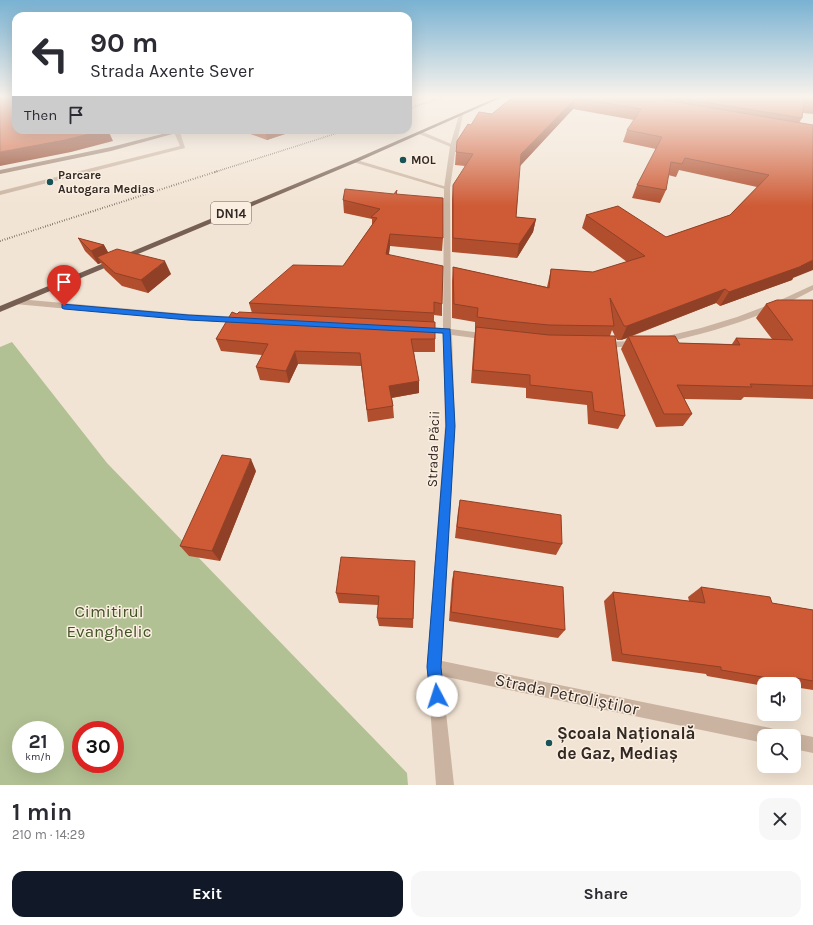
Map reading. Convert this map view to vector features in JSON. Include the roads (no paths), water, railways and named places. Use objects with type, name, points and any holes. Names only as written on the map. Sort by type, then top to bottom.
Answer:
[{"type":"main road","name":"DN14","points":[[0,309],[420,133]]},
{"type":"main road","points":[[0,172],[111,149],[168,134]]},
{"type":"street","points":[[422,133],[453,146]]},
{"type":"street","name":"Strada Păcii","points":[[445,785],[434,667],[450,426],[447,331],[447,188],[456,133]]},
{"type":"street","points":[[0,193],[183,147],[181,134]]},
{"type":"street","points":[[355,161],[447,188]]},
{"type":"street","points":[[590,346],[630,345],[698,332],[749,316],[793,298],[813,287]]},
{"type":"street","points":[[18,302],[250,321]]},
{"type":"street","points":[[415,329],[447,331],[497,339]]},
{"type":"street","name":"Strada Petroliștilor","points":[[434,667],[757,733]]},
{"type":"street","points":[[801,742],[813,745]]},
{"type":"railway","points":[[215,172],[334,134]]},
{"type":"railway","points":[[0,241],[218,171]]},
{"type":"place","name":"MOL","points":[[403,160]]},
{"type":"place","name":"Parcare Autogara Medias","points":[[50,182]]},
{"type":"place","name":"Școala Națională de Gaz, Mediaș","points":[[549,743]]},
{"type":"park label","name":"Cimitirul Evanghelic","points":[[109,621]]}]
